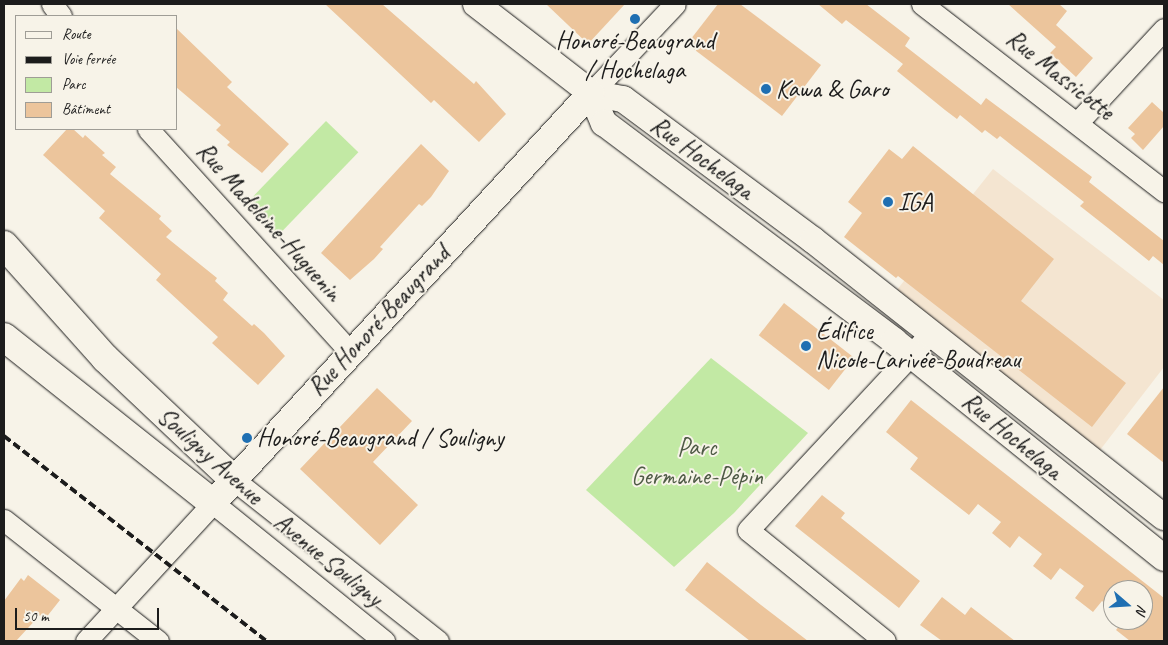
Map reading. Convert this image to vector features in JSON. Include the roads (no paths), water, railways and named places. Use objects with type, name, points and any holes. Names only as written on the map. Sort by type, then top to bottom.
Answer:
[{"type":"highway","name":"Souligny Avenue","points":[[4,245],[112,364],[234,480]]},
{"type":"highway","name":"Souligny Avenue","points":[[4,337],[214,502]]},
{"type":"main road","name":"Rue Hochelaga","points":[[476,4],[591,93],[623,99],[808,235],[1164,517]]},
{"type":"main road","name":"Rue Hochelaga","points":[[591,93],[604,123],[789,259],[912,354],[1164,558]]},
{"type":"main road","name":"Rue Honoré-Beaugrand","points":[[214,502],[350,352],[591,93]]},
{"type":"main road","points":[[789,259],[808,235]]},
{"type":"street","points":[[52,4],[60,15]]},
{"type":"street","name":"Rue Honoré-Beaugrand","points":[[591,93],[676,4]]},
{"type":"street","name":"Rue Massicotte","points":[[926,5],[1164,191]]},
{"type":"street","points":[[1077,123],[1164,28]]},
{"type":"street","name":"Rue Madeleine-Huguenin","points":[[149,130],[350,352]]},
{"type":"street","points":[[885,641],[748,530],[932,332]]},
{"type":"street","name":"Souligny Avenue","points":[[234,480],[438,641]]},
{"type":"street","name":"Rue Honoré-Beaugrand","points":[[86,641],[214,502]]},
{"type":"street","name":"Avenue Souligny","points":[[214,502],[384,641]]},
{"type":"street","points":[[4,520],[158,641]]},
{"type":"railway","points":[[4,436],[266,641]]},
{"type":"place","name":"Honoré-Beaugrand / Hochelaga","points":[[635,19]]},
{"type":"place","name":"Kawa & Garo","points":[[766,89]]},
{"type":"place","name":"IGA","points":[[888,202]]},
{"type":"place","name":"Édifice Nicole-Larivée-Boudreau","points":[[806,346]]},
{"type":"place","name":"Honoré-Beaugrand / Souligny","points":[[247,438]]},
{"type":"park label","name":"Parc Germaine-Pépin","points":[[697,462]]}]
